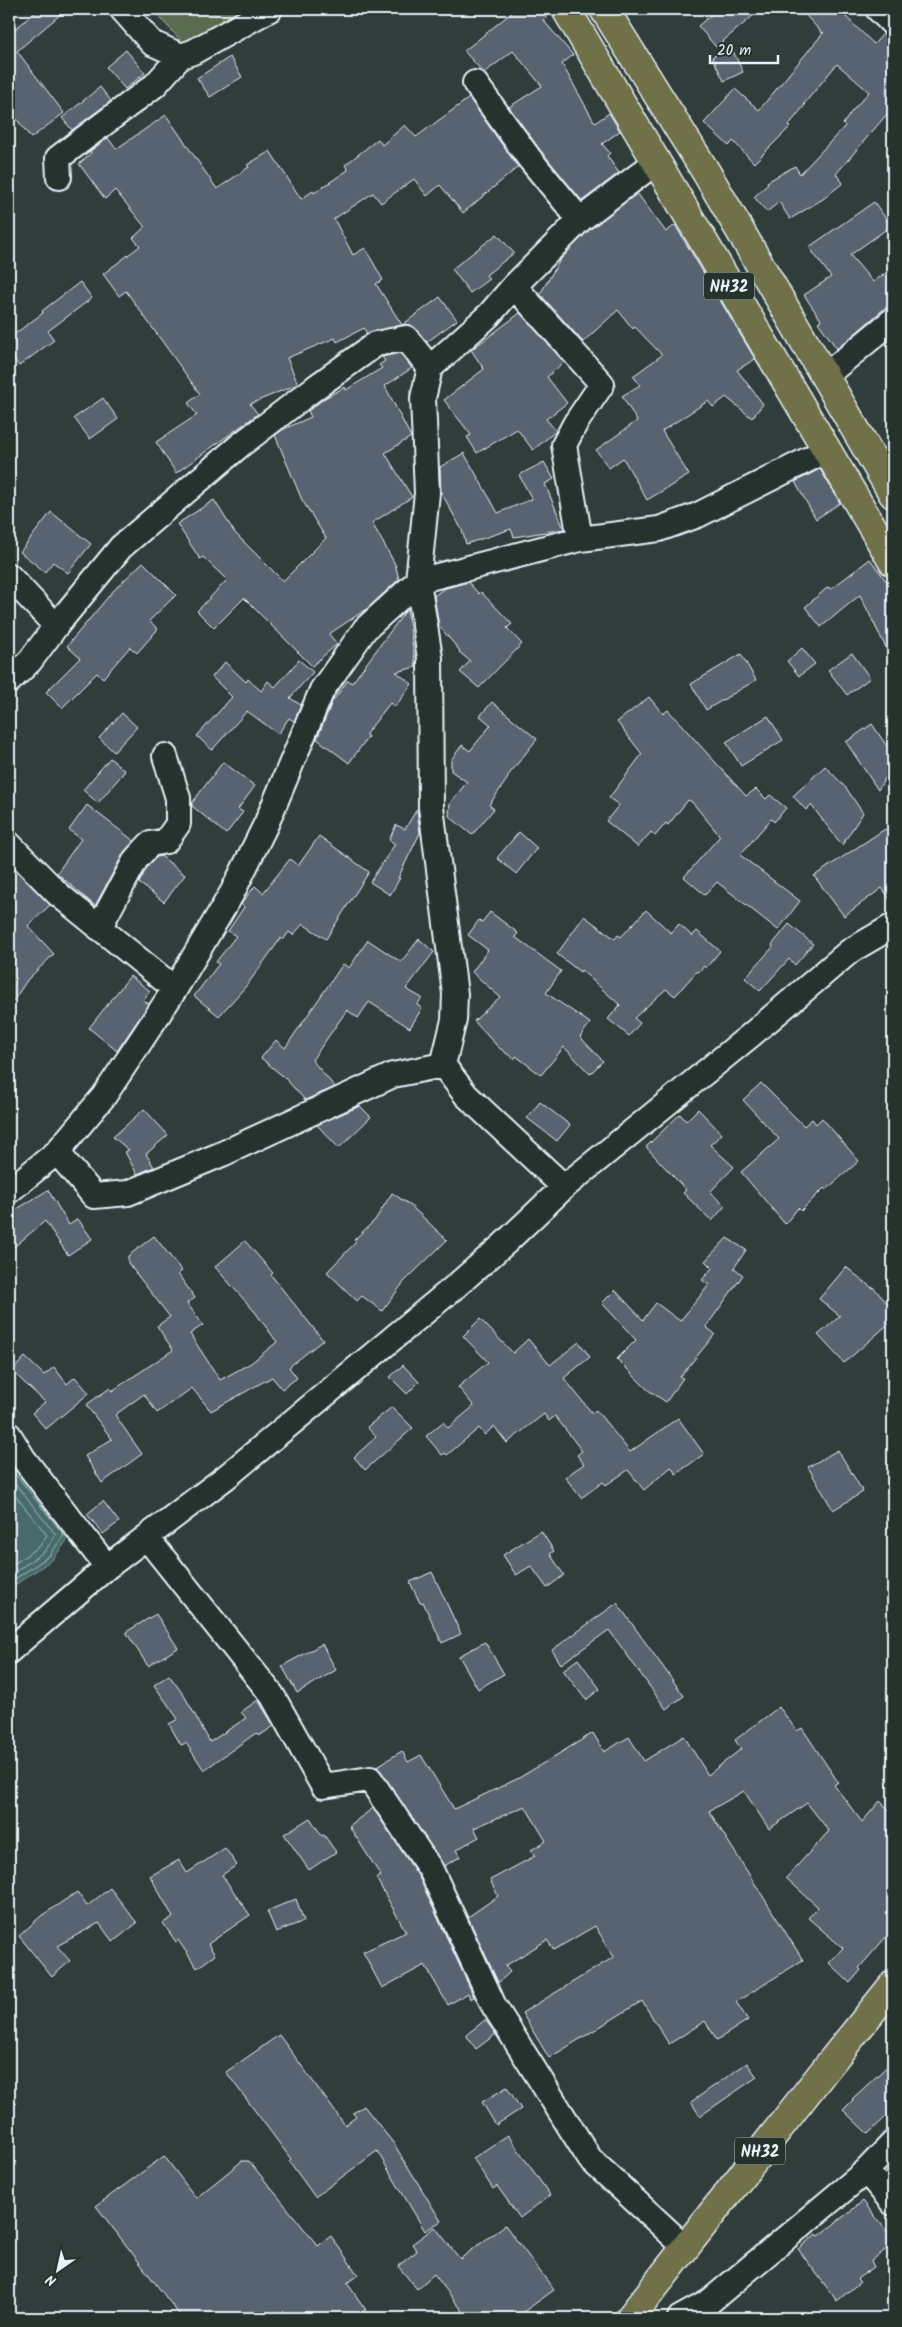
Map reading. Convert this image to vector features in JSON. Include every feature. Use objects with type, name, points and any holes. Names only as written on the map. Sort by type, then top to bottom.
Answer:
[{"type":"main road","name":"NH32","points":[[566,9],[893,562]]},
{"type":"main road","name":"NH32","points":[[604,9],[701,164],[893,494]]},
{"type":"main road","name":"NH32","points":[[630,2318],[893,1985]]},
{"type":"street","points":[[122,9],[152,43],[181,56]]},
{"type":"street","points":[[59,177],[58,158],[155,85],[181,56],[193,52],[270,9]]},
{"type":"street","points":[[878,9],[893,24]]},
{"type":"street","points":[[475,83],[529,158],[580,220]]},
{"type":"street","points":[[443,1065],[454,1020],[455,994],[431,807],[430,658],[418,582],[427,493],[423,398],[430,368],[489,315],[514,286],[580,220],[656,162]]},
{"type":"street","points":[[514,286],[602,384],[564,445],[580,539]]},
{"type":"street","points":[[825,376],[893,320]]},
{"type":"street","points":[[9,681],[30,661],[56,626],[121,547],[239,446],[316,387],[376,344],[406,338],[430,368]]},
{"type":"street","points":[[9,1191],[57,1152],[104,1096],[175,989],[232,893],[262,831],[322,690],[365,629],[418,582],[580,539],[659,530],[698,515],[826,450]]},
{"type":"street","points":[[9,576],[56,626]]},
{"type":"street","points":[[99,928],[136,860],[150,844],[166,841],[178,824],[178,798],[165,756]]},
{"type":"street","points":[[9,844],[58,894],[175,989]]},
{"type":"street","points":[[9,1651],[108,1567],[226,1477],[457,1285],[564,1187],[752,1035],[850,951],[893,926]]},
{"type":"street","points":[[57,1152],[94,1196],[128,1194],[222,1154],[393,1075],[443,1065]]},
{"type":"street","points":[[443,1065],[466,1095],[564,1187]]},
{"type":"street","points":[[9,1435],[23,1458],[108,1567]]},
{"type":"street","points":[[147,1538],[272,1695],[323,1786],[370,1779],[431,1870],[494,2006],[590,2159],[685,2247]]},
{"type":"street","points":[[680,2318],[709,2302],[866,2171],[893,2143]]},
{"type":"street","points":[[866,2171],[893,2203]]},
{"type":"green space","points":[[152,9],[249,9],[208,32],[183,43]]},
{"type":"water","points":[[9,1458],[71,1535],[53,1559],[9,1589]]},
{"type":"building","points":[[39,9],[67,9],[17,51],[64,113],[31,138],[9,109],[9,34]]},
{"type":"building","points":[[516,9],[550,9],[551,13],[543,20],[573,55],[562,64],[595,123],[609,113],[620,131],[602,144],[610,153],[607,156],[619,173],[582,201],[540,150],[509,107],[542,86],[513,51],[484,73],[464,51]]},
{"type":"building","points":[[718,9],[761,9],[716,47],[698,26]]},
{"type":"building","points":[[800,9],[855,9],[846,17],[874,44],[883,34],[893,37],[893,107],[836,174],[843,183],[823,199],[790,219],[779,202],[767,212],[754,197],[768,184],[767,182],[795,166],[800,174],[845,126],[843,124],[852,111],[869,92],[837,64],[804,104],[788,126],[790,127],[754,163],[733,141],[729,146],[704,123],[735,89],[759,110],[824,32],[822,33]]},
{"type":"building","points":[[731,47],[743,72],[724,81],[712,57]]},
{"type":"building","points":[[126,50],[145,73],[125,89],[106,67]]},
{"type":"building","points":[[230,57],[242,77],[210,97],[197,78]]},
{"type":"building","points":[[100,87],[111,101],[72,130],[62,118]]},
{"type":"building","points":[[469,98],[518,167],[463,213],[440,185],[427,196],[414,179],[381,203],[373,193],[334,219],[353,255],[365,248],[383,280],[376,284],[402,325],[367,334],[364,328],[337,342],[335,338],[287,358],[298,384],[250,404],[258,414],[176,473],[156,442],[197,415],[188,403],[200,394],[126,291],[119,296],[103,274],[140,246],[133,238],[145,227],[115,190],[105,199],[79,164],[91,153],[90,151],[108,138],[116,149],[166,115],[217,189],[249,167],[247,165],[270,151],[301,199],[313,191],[314,193],[348,170],[345,165],[378,139],[382,145],[405,125],[416,137]]},
{"type":"building","points":[[637,193],[666,232],[675,225],[755,359],[737,370],[763,404],[752,418],[726,397],[713,407],[708,401],[662,431],[689,475],[647,500],[623,458],[609,468],[596,450],[637,421],[622,396],[640,385],[633,376],[662,355],[635,327],[633,329],[618,310],[583,342],[540,294],[560,260],[573,246],[589,230]]},
{"type":"building","points":[[874,202],[891,226],[850,255],[873,282],[893,268],[893,301],[837,349],[818,322],[821,320],[804,295],[831,277],[809,247]]},
{"type":"building","points":[[497,234],[514,253],[486,275],[489,279],[470,293],[452,269]]},
{"type":"building","points":[[80,282],[92,298],[48,331],[54,340],[19,366],[9,352],[9,338]]},
{"type":"building","points":[[440,297],[457,320],[427,342],[411,325],[402,325]]},
{"type":"building","points":[[520,313],[564,362],[547,377],[567,403],[546,419],[556,431],[533,450],[517,429],[477,453],[467,437],[471,435],[444,400],[484,369],[471,350]]},
{"type":"building","points":[[400,353],[412,368],[385,386],[411,437],[385,453],[412,497],[372,523],[395,564],[399,579],[368,608],[329,634],[337,644],[312,666],[244,598],[214,628],[197,611],[227,580],[203,557],[200,559],[177,524],[214,500],[235,533],[283,581],[326,538],[302,500],[275,435],[311,417],[308,411],[325,398],[345,387],[346,390],[382,368],[379,365],[385,361],[382,357]]},
{"type":"building","points":[[103,398],[118,419],[90,439],[74,418]]},
{"type":"building","points":[[464,453],[498,513],[532,499],[519,475],[544,462],[554,479],[545,484],[564,529],[514,537],[511,529],[466,544],[462,530],[441,492],[440,467]]},
{"type":"building","points":[[820,469],[840,503],[816,519],[795,482]]},
{"type":"building","points":[[51,512],[91,544],[68,573],[53,562],[45,572],[20,552]]},
{"type":"building","points":[[870,559],[893,590],[893,662],[860,595],[821,627],[805,607],[828,587],[831,589]]},
{"type":"building","points":[[143,562],[176,595],[149,621],[158,629],[137,653],[130,647],[103,678],[97,673],[62,708],[46,692],[80,658],[67,646],[113,591]]},
{"type":"building","points":[[468,582],[479,594],[481,592],[512,624],[507,628],[522,644],[479,688],[460,672],[470,661],[459,652],[439,626],[434,596],[443,589]]},
{"type":"building","points":[[407,609],[416,667],[396,672],[412,684],[395,707],[390,703],[366,734],[368,737],[349,763],[317,739],[332,702],[348,680],[352,683]]},
{"type":"building","points":[[802,648],[815,664],[799,676],[787,661]]},
{"type":"building","points":[[852,653],[870,678],[847,695],[828,670]]},
{"type":"building","points":[[741,654],[756,680],[706,710],[691,684]]},
{"type":"building","points":[[299,660],[313,672],[290,698],[301,705],[294,721],[289,718],[278,734],[247,711],[212,750],[197,736],[232,697],[212,677],[225,662],[246,682],[248,679],[261,691],[268,681],[275,687]]},
{"type":"building","points":[[649,697],[663,714],[668,710],[746,796],[756,789],[766,799],[770,795],[786,808],[774,822],[771,819],[740,855],[800,901],[778,930],[717,882],[705,895],[684,877],[720,836],[692,802],[688,800],[668,825],[666,823],[655,836],[651,832],[638,847],[606,821],[619,805],[609,798],[642,754],[617,722]]},
{"type":"building","points":[[492,702],[537,739],[507,777],[489,805],[494,809],[472,835],[449,816],[450,803],[467,782],[451,771],[451,760],[462,745],[470,751],[491,725],[480,716]]},
{"type":"building","points":[[122,713],[137,727],[114,752],[99,738]]},
{"type":"building","points":[[768,716],[783,740],[741,766],[726,742]]},
{"type":"building","points":[[872,724],[888,748],[893,745],[893,765],[878,790],[846,742]]},
{"type":"building","points":[[110,758],[125,771],[98,803],[83,790]]},
{"type":"building","points":[[223,762],[255,786],[238,809],[243,812],[226,834],[192,806],[192,803]]},
{"type":"building","points":[[825,766],[846,788],[863,813],[842,845],[811,805],[806,810],[793,796]]},
{"type":"building","points":[[87,805],[134,841],[124,852],[95,906],[57,873],[81,839],[69,830]]},
{"type":"building","points":[[417,809],[420,833],[398,878],[400,878],[390,895],[370,882],[395,844],[389,840],[396,825],[405,829]]},
{"type":"building","points":[[885,829],[893,837],[893,904],[882,888],[844,916],[814,876]]},
{"type":"building","points":[[519,832],[537,848],[516,874],[497,858]]},
{"type":"building","points":[[319,836],[369,872],[326,939],[303,924],[293,935],[289,932],[283,940],[281,938],[247,985],[219,1016],[194,996],[219,964],[216,962],[236,936],[228,931],[244,907],[241,904],[255,886],[263,893],[290,859],[298,866]]},
{"type":"building","points":[[161,856],[185,875],[164,902],[139,883],[147,867],[157,857]]},
{"type":"building","points":[[9,863],[50,905],[28,926],[54,954],[28,979],[9,1007]]},
{"type":"building","points":[[646,910],[671,933],[679,924],[692,936],[697,931],[720,951],[706,968],[704,966],[699,972],[697,971],[675,996],[666,989],[634,1018],[640,1023],[629,1036],[608,1019],[620,1005],[581,970],[580,972],[557,954],[584,916],[615,939],[618,935],[621,937]]},
{"type":"building","points":[[490,912],[518,933],[515,937],[561,971],[546,993],[590,1023],[580,1037],[603,1061],[590,1074],[564,1047],[541,1075],[516,1056],[514,1059],[498,1047],[474,1021],[500,997],[472,972],[488,950],[468,935],[479,920],[482,922]]},
{"type":"building","points":[[789,924],[813,944],[795,965],[789,959],[760,991],[745,978],[773,947],[772,945]]},
{"type":"building","points":[[419,939],[434,952],[406,989],[422,998],[417,1005],[422,1008],[410,1028],[369,1002],[358,1018],[347,1010],[312,1060],[335,1087],[305,1100],[285,1078],[261,1058],[276,1040],[285,1048],[343,964],[349,968],[368,940],[401,962]]},
{"type":"building","points":[[130,976],[150,991],[143,1000],[149,1004],[117,1051],[89,1028]]},
{"type":"building","points":[[761,1083],[804,1126],[812,1119],[816,1124],[822,1118],[859,1161],[826,1190],[824,1188],[801,1211],[798,1208],[785,1224],[741,1172],[779,1139],[743,1100]]},
{"type":"building","points":[[540,1102],[570,1125],[557,1141],[527,1118]]},
{"type":"building","points":[[360,1106],[371,1117],[339,1148],[317,1125]]},
{"type":"building","points":[[144,1109],[168,1135],[146,1154],[154,1167],[137,1174],[125,1152],[129,1150],[113,1137]]},
{"type":"building","points":[[698,1109],[722,1134],[710,1145],[734,1167],[710,1192],[725,1206],[712,1221],[683,1193],[686,1190],[646,1147],[680,1114],[686,1121]]},
{"type":"building","points":[[48,1190],[69,1225],[78,1219],[92,1239],[68,1255],[45,1221],[9,1251],[9,1214]]},
{"type":"building","points":[[392,1193],[410,1205],[447,1240],[404,1282],[382,1311],[362,1296],[357,1301],[327,1272],[356,1242],[354,1240],[375,1220]]},
{"type":"building","points":[[154,1236],[182,1271],[178,1274],[195,1298],[187,1303],[203,1325],[190,1334],[220,1380],[251,1363],[277,1342],[255,1312],[215,1267],[245,1241],[273,1273],[271,1275],[323,1340],[289,1367],[297,1378],[282,1389],[272,1377],[211,1411],[192,1388],[157,1413],[144,1394],[115,1415],[142,1454],[102,1483],[85,1456],[112,1439],[86,1405],[110,1388],[112,1391],[173,1350],[157,1326],[170,1317],[128,1263],[128,1256]]},
{"type":"building","points":[[727,1238],[746,1250],[734,1268],[743,1275],[706,1327],[715,1334],[680,1377],[683,1378],[666,1402],[648,1390],[617,1359],[636,1340],[602,1303],[615,1290],[643,1320],[656,1303],[680,1321],[709,1285],[702,1280],[712,1268],[705,1261]]},
{"type":"building","points":[[846,1267],[873,1287],[893,1310],[893,1320],[844,1363],[818,1335],[840,1316],[819,1299]]},
{"type":"building","points":[[480,1319],[513,1353],[528,1339],[550,1365],[579,1342],[590,1357],[564,1378],[592,1413],[596,1410],[630,1452],[678,1418],[704,1454],[676,1474],[671,1467],[644,1490],[628,1470],[606,1485],[603,1482],[581,1498],[565,1477],[584,1464],[577,1455],[582,1451],[555,1416],[549,1421],[544,1414],[507,1443],[494,1426],[485,1435],[479,1428],[447,1455],[445,1453],[442,1455],[426,1436],[443,1422],[448,1428],[474,1406],[458,1387],[488,1362],[463,1336]]},
{"type":"building","points":[[25,1357],[44,1375],[54,1367],[67,1384],[75,1377],[89,1393],[46,1429],[32,1413],[45,1402],[12,1371]]},
{"type":"building","points":[[403,1365],[419,1382],[407,1394],[390,1377]]},
{"type":"building","points":[[392,1407],[413,1428],[365,1470],[354,1457],[376,1437],[367,1427]]},
{"type":"building","points":[[838,1450],[863,1492],[833,1510],[808,1467]]},
{"type":"building","points":[[103,1501],[119,1522],[103,1534],[87,1514]]},
{"type":"building","points":[[541,1531],[554,1551],[550,1554],[564,1575],[547,1588],[531,1566],[516,1575],[503,1555]]},
{"type":"building","points":[[432,1572],[461,1634],[442,1643],[423,1602],[420,1603],[410,1582]]},
{"type":"building","points":[[617,1603],[684,1696],[666,1709],[609,1630],[561,1664],[552,1650]]},
{"type":"building","points":[[156,1614],[178,1648],[148,1666],[126,1632]]},
{"type":"building","points":[[485,1642],[504,1674],[478,1689],[459,1656]]},
{"type":"building","points":[[322,1644],[336,1670],[297,1693],[282,1666]]},
{"type":"building","points":[[578,1659],[600,1689],[586,1700],[563,1670]]},
{"type":"building","points":[[169,1675],[185,1697],[210,1742],[246,1718],[241,1712],[258,1700],[274,1726],[259,1736],[256,1733],[204,1770],[186,1743],[181,1745],[169,1724],[178,1719],[154,1685]]},
{"type":"building","points":[[779,1707],[797,1731],[802,1728],[838,1782],[834,1785],[862,1822],[880,1801],[893,1814],[893,1929],[859,1968],[861,1970],[850,1983],[829,1963],[843,1948],[808,1918],[818,1907],[786,1878],[829,1831],[807,1803],[769,1829],[744,1791],[709,1811],[803,1960],[736,2002],[748,2020],[717,2040],[705,2021],[669,2044],[642,2001],[549,2058],[522,2013],[614,1957],[595,1926],[554,1950],[547,1940],[505,1966],[510,1972],[498,1983],[468,1917],[498,1896],[490,1880],[535,1856],[531,1850],[546,1841],[525,1806],[474,1828],[479,1837],[456,1850],[460,1857],[444,1866],[381,1771],[376,1767],[402,1751],[408,1762],[421,1755],[454,1809],[519,1778],[593,1733],[604,1752],[629,1737],[644,1761],[684,1736],[708,1775],[741,1749],[735,1740]]},
{"type":"building","points":[[373,1808],[419,1877],[474,1997],[470,1999],[468,1993],[448,2005],[425,1965],[382,1988],[363,1952],[406,1932],[376,1878],[381,1876],[349,1826]]},
{"type":"building","points":[[310,1818],[336,1852],[309,1870],[284,1834]]},
{"type":"building","points":[[225,1848],[237,1865],[222,1875],[250,1915],[208,1944],[215,1955],[197,1968],[178,1940],[176,1942],[163,1923],[173,1917],[150,1876],[179,1860],[187,1873]]},
{"type":"building","points":[[110,1888],[137,1923],[113,1942],[99,1923],[57,1946],[70,1961],[52,1977],[19,1936],[41,1916],[77,1892],[87,1906]]},
{"type":"building","points":[[296,1899],[304,1921],[276,1932],[267,1911]]},
{"type":"building","points":[[485,2020],[496,2034],[476,2049],[466,2035]]},
{"type":"building","points":[[279,2035],[345,2125],[356,2117],[353,2113],[364,2106],[394,2144],[441,2221],[425,2231],[377,2151],[315,2197],[289,2161],[291,2159],[226,2072]]},
{"type":"building","points":[[893,2061],[893,2110],[868,2134],[843,2110],[852,2099]]},
{"type":"building","points":[[747,2063],[757,2077],[700,2116],[691,2102]]},
{"type":"building","points":[[507,2087],[521,2109],[496,2125],[482,2102]]},
{"type":"building","points":[[508,2135],[550,2195],[520,2218],[497,2186],[493,2189],[473,2158]]},
{"type":"building","points":[[164,2156],[196,2198],[242,2161],[249,2161],[318,2246],[331,2236],[358,2275],[347,2283],[366,2310],[354,2318],[182,2318],[96,2206]]},
{"type":"building","points":[[863,2201],[893,2239],[893,2244],[871,2261],[874,2267],[857,2279],[860,2282],[837,2301],[798,2249],[816,2234],[819,2236]]},
{"type":"building","points":[[505,2225],[554,2290],[515,2318],[468,2318],[434,2274],[417,2289],[398,2266],[417,2251],[412,2244],[435,2227],[460,2259]]}]
